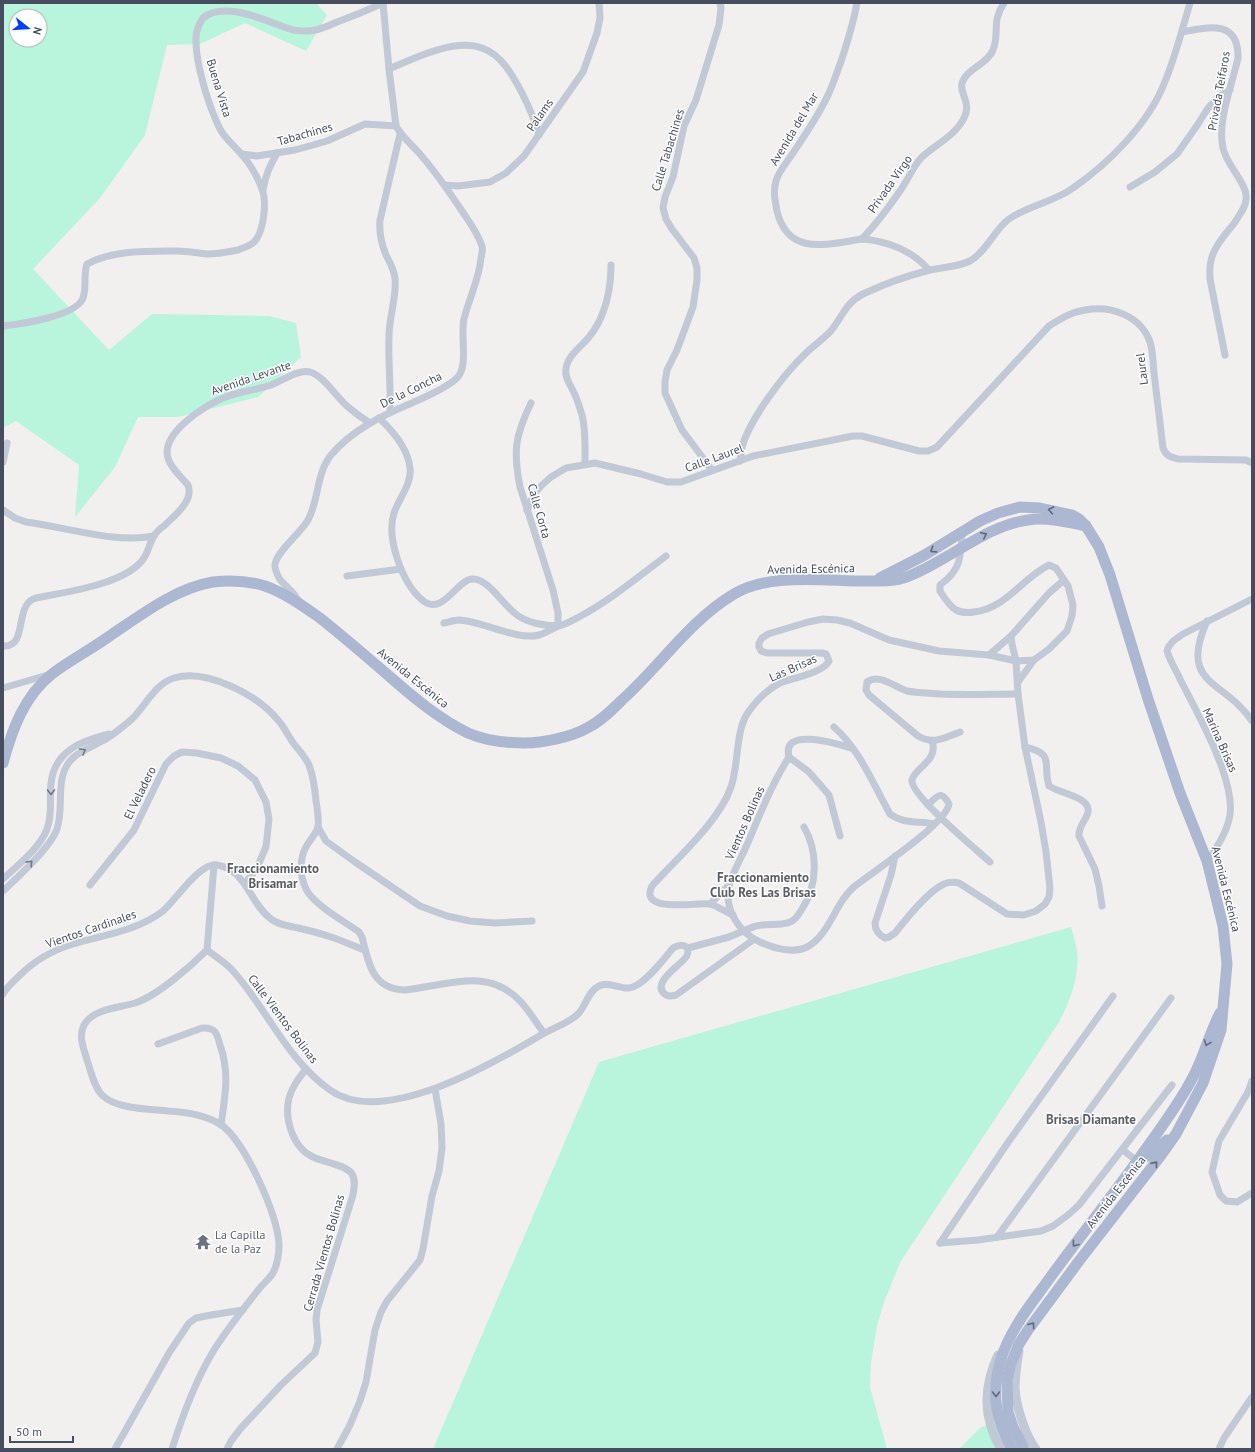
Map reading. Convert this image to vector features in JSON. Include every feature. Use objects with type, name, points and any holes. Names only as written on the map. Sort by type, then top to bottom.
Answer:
[{"type":"main road","name":"Avenida Escénica","points":[[872,581],[923,556],[986,518],[1020,507],[1058,511],[1076,517],[1086,526],[1099,547],[1110,575],[1148,699],[1180,793],[1207,861],[1224,926],[1227,964],[1221,1030],[1203,1083],[1176,1134],[1079,1261],[1020,1344],[1010,1366],[1007,1380],[1008,1429]]},
{"type":"main road","name":"Avenida Escénica","points":[[3,763],[16,721],[26,702],[40,685],[53,673],[100,643],[153,606],[188,589],[212,582],[240,581],[265,586],[301,604],[334,629],[411,696],[444,720],[470,734],[498,742],[529,743],[556,739],[586,729],[607,714],[640,684],[685,633],[710,610],[737,592],[757,584],[784,581],[872,581],[898,579],[914,574],[1004,526],[1028,520],[1061,521],[1086,526]]},
{"type":"main road","points":[[1024,1449],[997,1413],[995,1393],[997,1376],[1000,1361],[1009,1340],[1026,1310],[1137,1161],[1170,1114],[1193,1077],[1212,1028],[1223,1007]]},
{"type":"main road","points":[[1137,1161],[1151,1154],[1161,1144],[1176,1134]]},
{"type":"main road","points":[[1122,1204],[1134,1176],[1137,1161]]},
{"type":"main road","points":[[1008,1429],[1012,1449]]},
{"type":"street","points":[[383,3],[396,126],[400,134],[379,230],[380,240],[392,265],[395,277],[395,289],[388,335],[391,386],[390,412]]},
{"type":"street","name":"Buena Vista","points":[[3,326],[35,322],[69,311],[81,302],[84,296],[86,264],[95,260],[119,254],[156,251],[219,254],[245,248],[254,242],[262,228],[264,216],[263,190],[242,154],[229,142],[221,131],[214,116],[203,81],[196,47],[196,34],[199,23],[207,13],[219,7],[231,6],[247,10],[292,30],[309,31],[322,28],[383,3]]},
{"type":"street","name":"Palams","points":[[445,186],[490,182],[506,173],[524,156],[583,72],[597,32],[600,18],[599,3]]},
{"type":"street","name":"Calle Tabachines","points":[[712,470],[682,430],[666,393],[664,382],[667,370],[677,350],[693,307],[698,280],[694,258],[672,229],[666,219],[663,208],[673,177],[684,126],[696,100],[719,26],[721,8],[720,3]]},
{"type":"street","name":"Avenida del Mar","points":[[857,3],[847,42],[829,92],[776,181],[774,192],[778,215],[789,235],[802,243],[819,245],[862,239],[893,246],[913,255],[929,270]]},
{"type":"street","name":"Privada Virgo","points":[[862,239],[874,226],[900,191],[922,158],[950,136],[964,118],[967,109],[962,86],[963,81],[965,76],[987,58],[993,51],[996,17],[1004,3]]},
{"type":"street","points":[[740,461],[742,447],[751,427],[764,406],[792,368],[834,327],[851,302],[864,294],[929,270],[952,267],[972,260],[981,252],[998,229],[1008,220],[1026,208],[1072,189],[1120,148],[1144,119],[1164,85],[1190,3]]},
{"type":"street","name":"Privada Teifaros","points":[[1182,32],[1210,27],[1218,28],[1233,36],[1238,51],[1238,58],[1230,90],[1221,140],[1223,151],[1246,191],[1246,199],[1244,207],[1216,249],[1210,264],[1210,279],[1225,355]]},
{"type":"street","points":[[389,69],[433,52],[454,46],[482,48],[506,65],[515,78],[533,114],[539,135]]},
{"type":"street","points":[[1130,187],[1155,172],[1177,154],[1208,108],[1218,97],[1230,90]]},
{"type":"street","name":"Tabachines","points":[[242,154],[257,156],[277,153],[327,141],[365,124],[396,126]]},
{"type":"street","name":"De la Concha","points":[[301,604],[280,579],[275,564],[279,555],[299,533],[308,520],[324,469],[331,456],[346,441],[370,423],[390,412],[443,388],[457,378],[464,363],[462,332],[464,319],[476,284],[482,247],[476,232],[445,186],[419,153],[400,134]]},
{"type":"street","points":[[263,190],[266,174],[277,153]]},
{"type":"street","points":[[585,464],[585,434],[582,415],[576,396],[567,378],[566,370],[568,362],[592,333],[604,309],[609,290],[611,265]]},
{"type":"street","name":"Laurel","points":[[928,451],[937,447],[1049,326],[1066,315],[1085,309],[1104,309],[1127,315],[1142,327],[1150,343],[1163,448],[1165,453],[1178,460],[1246,460],[1252,464]]},
{"type":"street","name":"Avenida Levante","points":[[3,646],[10,646],[15,642],[25,608],[29,602],[36,598],[89,588],[118,577],[139,564],[147,555],[154,536],[182,508],[189,496],[190,489],[188,485],[169,461],[167,452],[169,442],[174,434],[202,408],[215,401],[242,392],[271,385],[306,371],[311,372],[320,378],[348,407],[370,423]]},
{"type":"street","name":"Calle Corta","points":[[531,403],[521,425],[515,455],[520,487],[553,590],[558,613],[558,626]]},
{"type":"street","points":[[379,418],[400,441],[407,454],[410,468],[409,480],[394,514],[392,532],[401,569],[413,591],[428,604],[435,604],[443,602],[468,580],[474,579],[482,581],[489,586],[517,615],[531,622],[558,626]]},
{"type":"street","name":"Calle Laurel","points":[[527,510],[534,494],[551,477],[566,468],[585,464],[596,463],[666,482],[675,483],[760,454],[852,436],[862,436],[919,451],[928,451]]},
{"type":"street","points":[[3,462],[7,443]]},
{"type":"street","points":[[3,510],[15,518],[26,522],[124,538],[154,536]]},
{"type":"street","points":[[962,532],[958,565],[954,573],[940,585],[940,591],[952,607],[966,613],[992,607],[1049,565],[1056,568],[1071,593],[1073,605],[1072,616],[1067,631],[1050,649],[1034,660],[1018,682]]},
{"type":"street","points":[[444,623],[458,620],[466,621],[513,633],[530,636],[539,635],[570,621],[607,601],[666,556]]},
{"type":"street","points":[[347,576],[401,569]]},
{"type":"street","points":[[989,655],[1011,636],[1044,598],[1064,580]]},
{"type":"street","points":[[1252,599],[1207,621],[1200,635],[1197,652],[1199,666],[1205,678],[1214,686],[1232,697],[1245,710],[1252,721]]},
{"type":"street","name":"Las Brisas","points":[[733,915],[710,904],[668,905],[658,903],[652,900],[649,895],[652,886],[700,835],[719,812],[731,788],[741,728],[748,712],[759,699],[780,683],[818,670],[827,665],[829,661],[826,654],[822,653],[767,653],[761,651],[759,643],[762,638],[768,634],[808,622],[824,619],[837,620],[850,623],[889,640],[939,651],[989,655],[1016,660],[1034,660]]},
{"type":"street","name":"Marina Brisas","points":[[1207,621],[1172,641],[1167,651],[1216,753],[1227,781],[1230,815],[1227,827],[1217,848],[1207,861]]},
{"type":"street","points":[[895,856],[891,875],[875,923],[875,927],[878,932],[885,938],[895,933],[934,890],[944,884],[952,882],[959,883],[1007,914],[1024,915],[1036,911],[1045,904],[1049,897],[1050,888],[1046,852],[1025,747],[1018,694],[1016,660],[1011,636]]},
{"type":"street","points":[[3,688],[53,673]]},
{"type":"street","points":[[3,891],[51,841],[60,817],[62,776],[74,757],[102,742],[133,718],[162,685],[174,678],[193,675],[233,686],[249,694],[278,719],[309,764],[314,783],[318,826],[326,841],[420,906],[447,916],[470,921],[495,923],[532,921]]},
{"type":"street","points":[[960,732],[932,741],[918,736],[869,695],[866,690],[867,682],[872,679],[878,679],[917,693],[965,695],[1018,694]]},
{"type":"street","points":[[834,727],[842,734],[864,766],[890,814],[895,818],[904,821],[934,824]]},
{"type":"street","points":[[3,879],[42,840],[47,830],[52,811],[51,783],[56,766],[61,758],[82,743],[113,733]]},
{"type":"street","name":"Vientos Bolinas","points":[[851,748],[817,740],[800,740],[788,747],[787,752],[789,757],[783,765],[729,885],[729,902],[733,915],[743,931],[753,940],[769,946],[785,949],[798,949],[806,947],[816,940],[828,926],[840,902],[853,888],[906,849],[941,818]]},
{"type":"street","points":[[932,741],[934,746],[932,755],[912,780],[913,786],[928,805],[941,818],[990,862]]},
{"type":"street","points":[[1025,747],[1039,751],[1044,756],[1047,762],[1049,786],[1083,800],[1087,804],[1088,811],[1078,831],[1095,869],[1100,886],[1102,906]]},
{"type":"street","name":"El Veladero","points":[[90,885],[134,830],[166,764],[174,756],[182,752],[197,753],[221,758],[238,766],[255,780],[266,802],[269,819],[266,847],[256,870],[245,883]]},
{"type":"street","points":[[789,757],[810,772],[829,795],[840,836]]},
{"type":"street","points":[[928,805],[938,795],[945,796],[949,804],[949,809],[941,818]]},
{"type":"street","points":[[318,826],[304,849],[301,868],[306,888],[310,895],[324,907],[359,932],[373,974],[379,981],[386,986],[396,989],[421,988],[439,984],[478,980],[498,985],[510,992],[520,1001],[544,1033],[578,1014],[591,992],[600,986],[606,984],[629,988],[638,985],[674,948],[679,945],[683,945],[688,948],[729,937],[760,924],[782,924],[791,922],[797,917],[806,904],[812,887],[815,866],[813,849],[809,836],[804,827]]},
{"type":"street","points":[[172,1449],[192,1392],[215,1349],[273,1273],[277,1258],[278,1235],[266,1197],[244,1152],[221,1125],[196,1115],[125,1106],[111,1101],[103,1096],[94,1079],[81,1036],[84,1025],[89,1019],[99,1013],[146,998],[191,966],[208,950],[214,865],[228,868],[245,883],[255,901],[272,920],[283,925],[332,937],[365,950]]},
{"type":"street","name":"Vientos Cardinales","points":[[3,994],[6,989],[30,965],[49,954],[72,944],[138,926],[163,910],[193,878],[205,868],[214,865]]},
{"type":"street","points":[[710,904],[729,885]]},
{"type":"street","points":[[688,948],[686,957],[671,970],[664,980],[662,987],[663,992],[667,996],[671,997],[676,995],[753,940]]},
{"type":"street","name":"Calle Vientos Bolinas","points":[[208,950],[232,970],[296,1058],[306,1069],[331,1091],[355,1100],[378,1101],[424,1093],[436,1089],[477,1071],[544,1033]]},
{"type":"street","points":[[1113,996],[1009,1141],[940,1244],[1041,1231],[1053,1226],[1079,1206],[1172,1085]]},
{"type":"street","points":[[997,1237],[1171,998]]},
{"type":"street","points":[[158,1044],[202,1028],[214,1030],[217,1034],[226,1061],[227,1082],[221,1125]]},
{"type":"street","name":"Cerrada Vientos Bolinas","points":[[227,1449],[241,1428],[281,1385],[315,1352],[318,1342],[316,1320],[317,1310],[353,1195],[354,1181],[352,1173],[344,1167],[311,1156],[303,1150],[296,1141],[292,1132],[289,1117],[289,1098],[292,1088],[306,1069]]},
{"type":"street","points":[[1252,1081],[1248,1092],[1219,1141],[1212,1172],[1220,1195],[1226,1201],[1237,1202],[1252,1193]]},
{"type":"street","points":[[337,1449],[350,1426],[360,1401],[366,1382],[375,1330],[381,1312],[387,1301],[420,1260],[432,1196],[439,1171],[442,1148],[441,1124],[436,1089]]},
{"type":"street","points":[[1123,1150],[1137,1161]]},
{"type":"street","points":[[115,1449],[169,1353],[189,1323],[196,1318],[211,1314],[244,1310]]},
{"type":"street","points":[[1001,1449],[990,1424],[986,1401],[987,1388],[997,1356],[1009,1340]]},
{"type":"street","points":[[1020,1344],[1015,1388],[1018,1405],[1024,1424],[1032,1444],[1036,1449]]},
{"type":"street","points":[[1219,1449],[1224,1438],[1252,1398]]},
{"type":"green space","points":[[3,3],[316,3],[327,15],[306,51],[245,23],[200,44],[167,45],[145,135],[100,198],[33,269],[109,350],[152,314],[269,316],[296,323],[301,357],[258,397],[178,417],[138,417],[115,467],[75,517],[79,465],[16,421],[3,428]]},
{"type":"green space","points":[[1071,927],[1078,960],[1076,978],[1063,1014],[901,1261],[884,1302],[877,1326],[871,1363],[870,1387],[887,1449],[433,1449],[599,1062]]},
{"type":"green space","points":[[996,1424],[1010,1449],[959,1449],[981,1427]]},
{"type":"place","name":"La Capilla de la Paz","points":[[203,1242]]},
{"type":"district","name":"Fraccionamiento Brisamar","points":[[273,876]]},
{"type":"district","name":"Fraccionamiento Club Res Las Brisas","points":[[763,884]]},
{"type":"district","name":"Brisas Diamante","points":[[1091,1119]]}]
